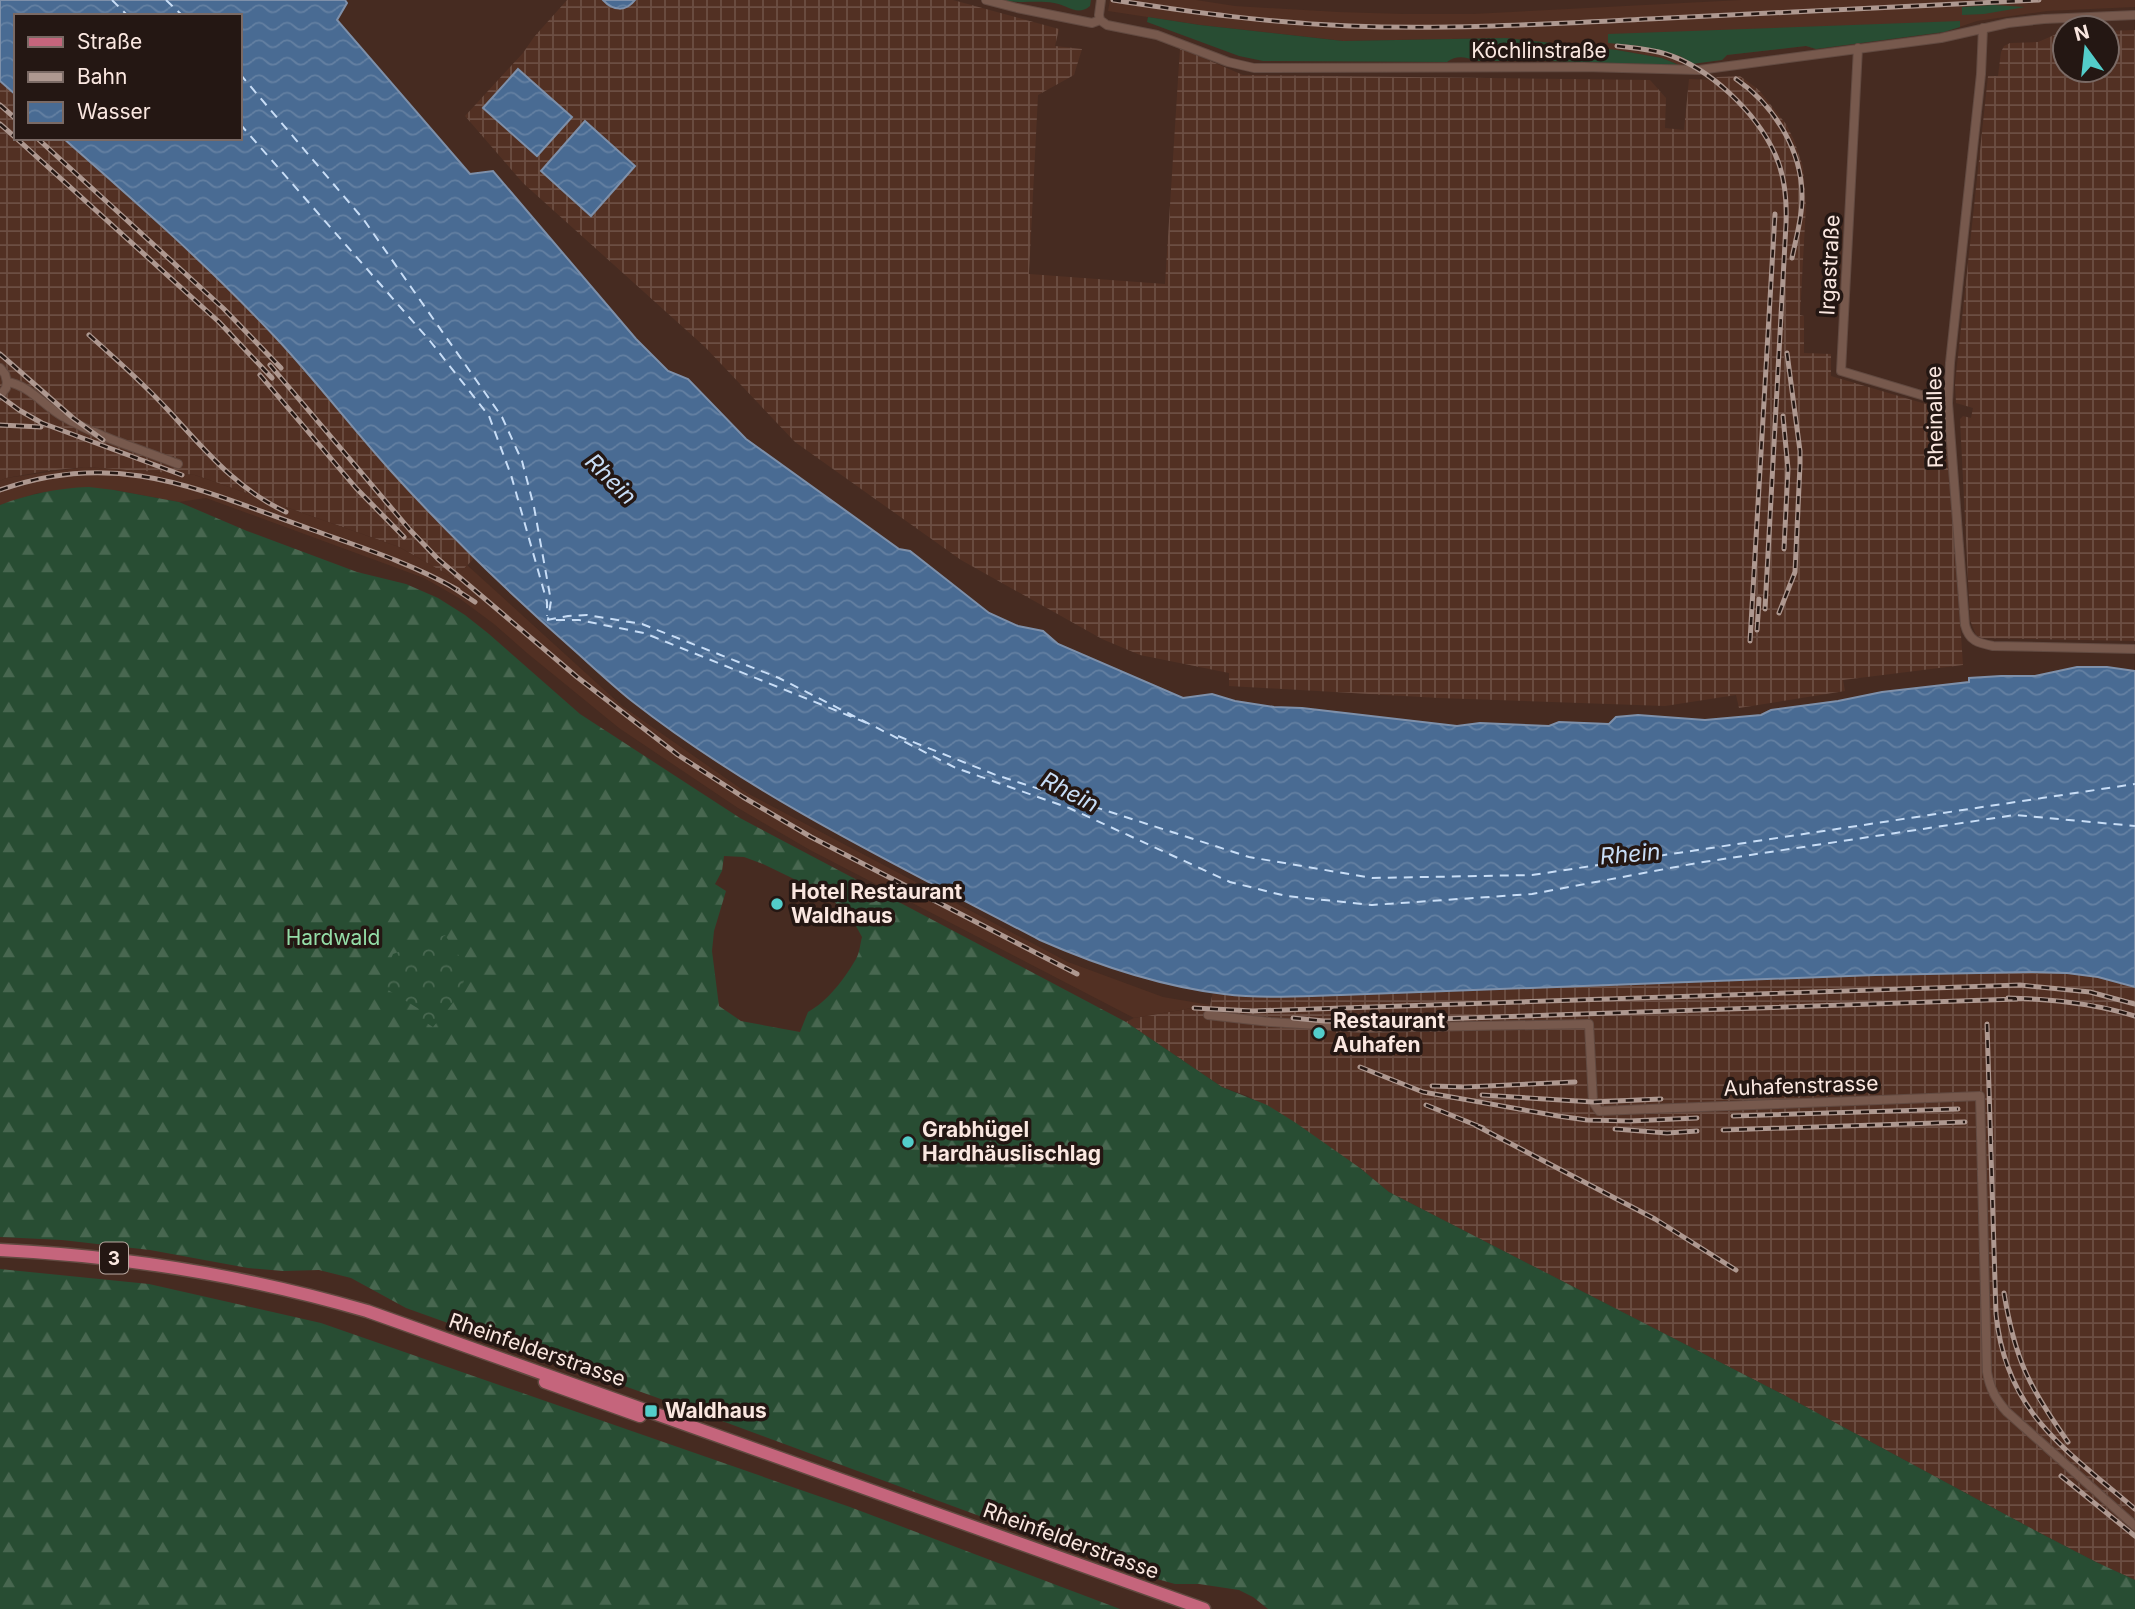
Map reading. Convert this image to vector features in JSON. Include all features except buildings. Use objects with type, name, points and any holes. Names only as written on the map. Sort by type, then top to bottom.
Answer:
[{"type":"main road","name":"Rheinfelderstrasse","points":[[0,1250],[126,1259],[227,1276],[319,1297],[615,1398],[1204,1609]]},
{"type":"main road","name":"Rheinfelderstrasse","points":[[0,1257],[137,1268],[274,1294],[355,1316],[491,1362],[1181,1609]]},
{"type":"street","name":"Köchlinstraße","points":[[986,0],[1092,23],[1100,17],[1107,24],[1157,35],[1228,62],[1254,68],[1584,67],[1699,70],[1941,38],[2008,23],[2135,15]]},
{"type":"street","points":[[1100,17],[1101,0]]},
{"type":"street","name":"Rheinallee","points":[[1983,28],[1981,74],[1948,403],[1967,634],[1979,643],[1993,646],[2135,649]]},
{"type":"street","name":"Irgastraße","points":[[1858,48],[1841,371],[1948,403]]},
{"type":"street","points":[[0,368],[7,382],[0,396]]},
{"type":"street","points":[[7,382],[18,383],[60,415],[84,427],[178,464]]},
{"type":"street","name":"Auhafenstrasse","points":[[1208,1015],[1270,1023],[1363,1028],[1589,1024],[1593,1102],[1599,1111],[1980,1096],[1987,1372],[1990,1387],[2007,1412],[2135,1526]]},
{"type":"shaded area","points":[[567,0],[953,0],[1059,29],[1055,46],[1082,49],[1074,75],[1038,95],[1029,274],[1165,284],[1180,48],[1243,75],[1650,80],[1666,98],[1665,128],[1684,130],[1689,79],[1714,80],[1717,77],[1740,76],[1759,90],[1786,124],[1803,167],[1806,206],[1800,315],[1804,316],[1804,353],[1831,354],[1831,376],[1946,410],[1963,665],[1843,680],[1845,691],[1739,708],[1736,695],[1665,706],[1438,698],[1229,686],[1229,673],[1140,655],[1102,639],[961,560],[795,442],[705,347],[523,183],[465,116]]},
{"type":"shaded area","points":[[1110,0],[1196,0],[1235,6],[1404,14],[1473,14],[1741,0],[2135,0],[2135,7],[2047,11],[1977,21],[1944,32],[1816,49],[1806,46],[1727,55],[1722,60],[1679,65],[1662,58],[1617,50],[1506,38],[1343,41],[1200,25],[1108,11]]},
{"type":"shaded area","points":[[2121,30],[2135,30],[2135,641],[1981,638],[1976,635],[1970,620],[1960,419],[1963,416],[1971,418],[1973,408],[1956,403],[1955,384],[1988,76],[1998,76],[2004,46],[2010,43],[2038,42],[2051,36],[2051,84],[2121,84]]},
{"type":"shaded area","points":[[0,81],[14,93],[14,140],[65,140],[223,283],[278,341],[389,469],[474,558],[455,579],[399,547],[195,475],[85,467],[46,471],[0,481]]},
{"type":"shaded area","points":[[85,467],[195,475],[399,547],[455,579],[467,565],[622,706],[747,793],[1068,962],[1163,997],[1210,1005],[1134,1018],[810,850],[738,808],[619,728],[494,624],[459,598],[424,578],[206,498],[179,502],[114,490],[38,493],[0,505],[0,481],[6,478]]},
{"type":"shaded area","points":[[2032,972],[2098,977],[2135,987],[2135,1580],[2038,1532],[1784,1395],[1389,1192],[1360,1168],[1248,1096],[1222,1087],[1126,1022],[1134,1018],[1210,1005],[1213,992],[1279,996],[1341,995],[1875,975]]},
{"type":"green space","points":[[1003,0],[1091,0],[1090,6],[1081,10],[1054,3]]},
{"type":"green space","points":[[1962,7],[2025,7],[1962,15]]},
{"type":"green space","points":[[1148,17],[1343,41],[1506,38],[1617,50],[1662,58],[1679,65],[1476,61],[1461,57],[1447,62],[1263,61],[1239,56],[1147,22]]},
{"type":"green space","points":[[1960,21],[1960,27],[1944,32],[1816,49],[1806,46],[1727,55],[1722,60],[1692,64],[1680,56],[1639,46],[1608,43],[1608,34]]},
{"type":"green space","name":"Hardwald","points":[[77,488],[114,490],[179,502],[247,531],[357,572],[406,584],[438,598],[489,634],[580,714],[740,818],[1126,1022],[1222,1087],[1267,1105],[1296,1123],[1389,1192],[1784,1395],[2038,1532],[2135,1580],[2135,1609],[1268,1609],[1239,1590],[1199,1584],[1175,1584],[1004,1525],[406,1308],[351,1278],[319,1270],[248,1268],[150,1250],[62,1240],[0,1237],[0,505],[44,492]],"holes":[[[724,856],[744,857],[827,895],[851,917],[862,937],[852,966],[829,995],[808,1012],[800,1032],[741,1021],[719,1006],[712,951],[714,931],[726,891],[715,884],[722,871]]]},
{"type":"green space","points":[[445,935],[463,964],[464,981],[456,998],[433,1027],[422,1020],[419,1009],[380,985],[393,954]]},
{"type":"green space","points":[[0,1269],[149,1284],[321,1323],[850,1507],[1120,1609],[0,1609]]},
{"type":"water","name":"Rhein","points":[[0,0],[345,0],[347,3],[337,20],[470,174],[493,171],[636,339],[668,371],[688,379],[746,439],[899,549],[910,551],[989,613],[1018,626],[1043,631],[1058,644],[1183,698],[1212,694],[1235,701],[1274,707],[1457,726],[1480,723],[1549,726],[1559,722],[1609,724],[1616,717],[1638,715],[1705,720],[1761,715],[1771,710],[1882,692],[1969,682],[1969,678],[2035,676],[2077,667],[2135,671],[2135,987],[2098,977],[2032,972],[1253,996],[1224,994],[1153,980],[1084,958],[1040,940],[830,830],[779,800],[679,736],[625,695],[526,607],[435,518],[292,356],[227,287],[65,140],[242,140],[242,14],[14,14],[14,93],[0,81]]},
{"type":"water","points":[[603,0],[635,0],[628,7],[619,9]]},
{"type":"water","points":[[518,69],[572,117],[537,156],[483,108]]},
{"type":"water","points":[[585,121],[635,166],[591,216],[541,171]]},
{"type":"ferry route","points":[[112,0],[126,14]]},
{"type":"ferry route","points":[[166,0],[181,14]]},
{"type":"ferry route","points":[[242,76],[364,220],[502,417],[522,461],[534,507],[551,601],[548,619]]},
{"type":"ferry route","points":[[242,126],[430,341],[489,416],[511,475],[547,602],[547,616]]},
{"type":"ferry route","points":[[547,620],[587,615],[642,624],[779,678],[956,768],[1069,808],[1230,882],[1286,896],[1372,905],[1532,894],[1697,863],[2015,815],[2135,826]]},
{"type":"ferry route","points":[[556,620],[579,620],[644,633],[867,723]]},
{"type":"ferry route","points":[[898,736],[996,775],[1249,857],[1372,878],[1532,875],[2135,784]]},
{"type":"railway","points":[[1113,0],[1290,22],[1429,27],[1549,24],[2039,0]]},
{"type":"railway","points":[[1617,46],[1666,54],[1715,81],[1756,123],[1767,138],[1781,171],[1786,197],[1786,224],[1765,609]]},
{"type":"railway","points":[[1736,79],[1774,116],[1792,147],[1801,181],[1802,206],[1792,258]]},
{"type":"railway","points":[[0,105],[14,117]]},
{"type":"railway","points":[[0,124],[14,136]]},
{"type":"railway","points":[[18,140],[219,322],[272,378]]},
{"type":"railway","points":[[39,140],[224,309],[281,368]]},
{"type":"railway","points":[[1750,641],[1775,214]]},
{"type":"railway","points":[[89,335],[149,390],[236,480],[268,503],[286,512]]},
{"type":"railway","points":[[1779,613],[1795,572],[1800,465],[1787,353]]},
{"type":"railway","points":[[0,354],[73,418],[103,440]]},
{"type":"railway","points":[[270,365],[410,530],[438,559],[577,677],[678,755],[811,837],[1077,974]]},
{"type":"railway","points":[[260,375],[356,488],[404,537]]},
{"type":"railway","points":[[0,396],[42,423],[182,475]]},
{"type":"railway","points":[[1783,416],[1788,469],[1784,549]]},
{"type":"railway","points":[[0,425],[41,427]]},
{"type":"railway","points":[[0,490],[43,478],[83,473],[158,479],[195,488],[366,549],[458,590]]},
{"type":"railway","points":[[449,585],[475,602]]},
{"type":"railway","points":[[1757,630],[1759,599]]},
{"type":"railway","points":[[1194,1008],[1253,1011],[2020,985],[2090,992],[2135,1004]]},
{"type":"railway","points":[[2008,998],[2072,1002],[2135,1016]]},
{"type":"railway","points":[[1293,1018],[1378,1021],[2017,999]]},
{"type":"railway","points":[[1987,1024],[1996,1314],[2002,1348],[2012,1378],[2043,1426],[2085,1467],[2135,1509]]},
{"type":"railway","points":[[1360,1067],[1423,1092],[1558,1116],[1630,1121],[1697,1118]]},
{"type":"railway","points":[[1432,1086],[1575,1082]]},
{"type":"railway","points":[[1482,1095],[1593,1102],[1661,1099]]},
{"type":"railway","points":[[1426,1105],[1483,1128]]},
{"type":"railway","points":[[1733,1116],[1958,1109]]},
{"type":"railway","points":[[1723,1130],[1965,1122]]},
{"type":"railway","points":[[1475,1125],[1655,1219],[1736,1270]]},
{"type":"railway","points":[[1615,1129],[1667,1133],[1697,1131]]},
{"type":"railway","points":[[2004,1293],[2013,1337],[2025,1372],[2068,1442]]},
{"type":"railway","points":[[2061,1476],[2135,1536]]},
{"type":"place","name":"Hotel Restaurant Waldhaus","points":[[777,904]]},
{"type":"place","name":"Restaurant Auhafen","points":[[1319,1033]]},
{"type":"place","name":"Grabhügel Hardhäuslischlag","points":[[908,1142]]},
{"type":"place","name":"Waldhaus","points":[[651,1411]]}]
